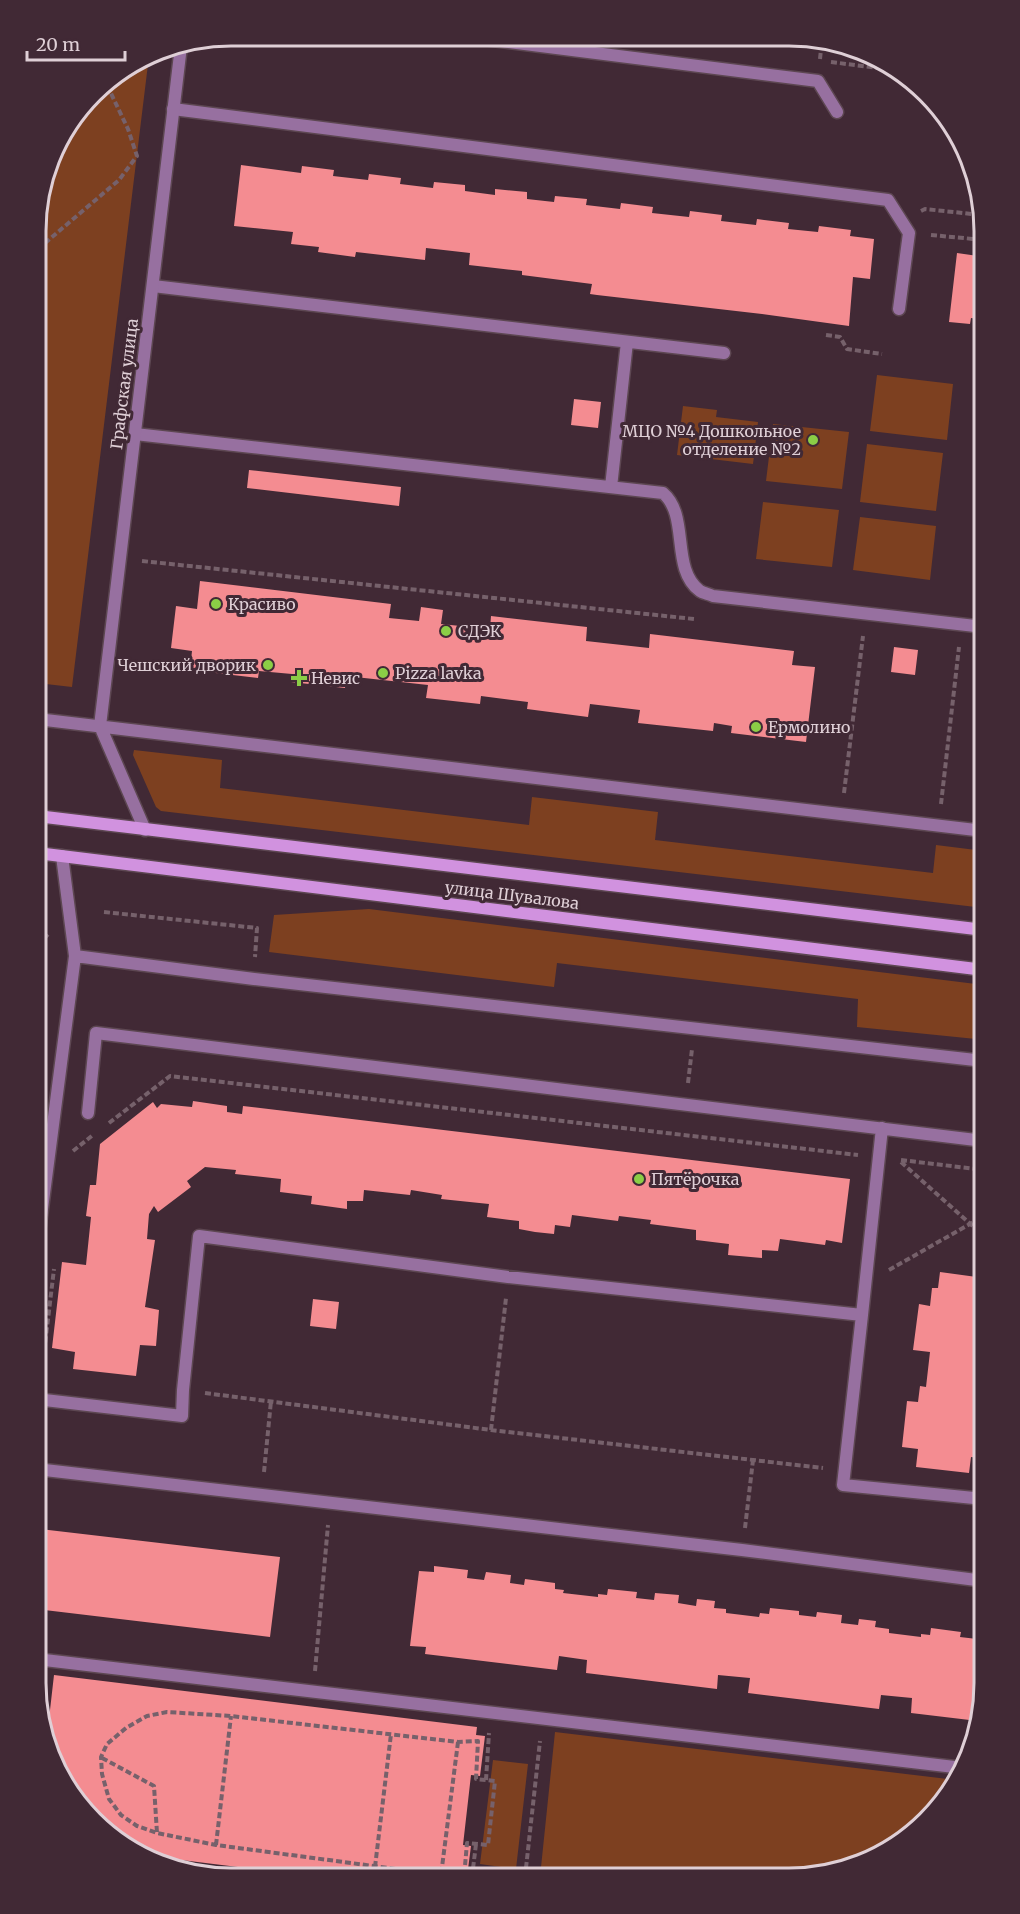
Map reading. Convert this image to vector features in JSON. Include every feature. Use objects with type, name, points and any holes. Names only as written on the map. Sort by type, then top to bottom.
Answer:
[{"type":"street","points":[[548,47],[818,81],[837,112]]},
{"type":"street","name":"Графская улица","points":[[100,726],[180,54]]},
{"type":"street","points":[[173,109],[888,201],[909,233],[899,309]]},
{"type":"street","points":[[153,286],[724,353]]},
{"type":"street","points":[[611,487],[627,342]]},
{"type":"street","points":[[135,434],[663,492],[671,499],[675,512],[684,564],[691,580],[700,591],[713,596],[974,626]]},
{"type":"street","points":[[47,720],[974,830]]},
{"type":"street","points":[[100,726],[145,830]]},
{"type":"street","name":"улица Шувалова","points":[[47,817],[974,929]]},
{"type":"street","name":"улица Шувалова","points":[[47,854],[973,969]]},
{"type":"street","points":[[47,1171],[75,956],[62,856]]},
{"type":"street","points":[[75,956],[254,979],[973,1061]]},
{"type":"street","points":[[88,1113],[96,1033],[973,1139]]},
{"type":"street","points":[[882,1128],[843,1485],[973,1498]]},
{"type":"street","points":[[47,1400],[182,1416],[199,1236],[508,1277],[862,1315]]},
{"type":"street","points":[[47,1470],[742,1550],[973,1580]]},
{"type":"street","points":[[47,1660],[953,1767]]},
{"type":"path","points":[[47,241],[119,180],[136,156],[128,129],[111,93]]},
{"type":"path","points":[[925,209],[972,214]]},
{"type":"path","points":[[909,233],[974,239]]},
{"type":"path","points":[[826,335],[840,337],[847,349],[882,354]]},
{"type":"path","points":[[138,560],[694,619]]},
{"type":"path","points":[[844,793],[863,636]]},
{"type":"path","points":[[941,806],[959,646]]},
{"type":"path","points":[[104,912],[257,928],[254,979]]},
{"type":"path","points":[[103,1128],[170,1076],[879,1157]]},
{"type":"path","points":[[69,1154],[94,1134]]},
{"type":"path","points":[[898,1159],[973,1169]]},
{"type":"path","points":[[897,1171],[898,1159]]},
{"type":"path","points":[[887,1261],[886,1272],[972,1224],[898,1159]]},
{"type":"path","points":[[47,1326],[55,1268]]},
{"type":"path","points":[[491,1430],[508,1277]]},
{"type":"path","points":[[227,1396],[491,1430],[843,1470]]},
{"type":"path","points":[[262,1496],[271,1401]]},
{"type":"path","points":[[742,1550],[753,1460]]},
{"type":"path","points":[[315,1673],[328,1525]]},
{"type":"path","points":[[383,1868],[216,1845],[158,1833],[137,1826],[121,1815],[109,1799],[102,1774],[101,1757],[107,1744],[126,1728],[147,1716],[167,1712],[231,1716],[458,1742],[478,1741],[476,1779],[495,1781],[488,1845],[467,1843],[465,1868]]},
{"type":"path","points":[[216,1845],[231,1716]]},
{"type":"path","points":[[375,1867],[391,1734]]},
{"type":"path","points":[[489,1734],[499,1735]]},
{"type":"path","points":[[526,1868],[541,1740],[530,1738]]},
{"type":"path","points":[[442,1868],[458,1742]]},
{"type":"path","points":[[101,1757],[154,1786],[158,1833]]},
{"type":"path","points":[[473,1868],[476,1844]]},
{"type":"shaded area","points":[[148,67],[72,687],[47,684],[48,208],[56,172],[78,129],[110,93]]},
{"type":"shaded area","points":[[877,375],[953,384],[947,440],[870,431]]},
{"type":"shaded area","points":[[683,406],[717,410],[716,417],[758,422],[753,464],[677,455]]},
{"type":"shaded area","points":[[773,424],[849,432],[842,489],[766,481]]},
{"type":"shaded area","points":[[867,444],[943,453],[936,511],[860,502]]},
{"type":"shaded area","points":[[763,502],[839,510],[832,567],[756,559]]},
{"type":"shaded area","points":[[860,517],[936,526],[930,580],[853,570]]},
{"type":"shaded area","points":[[134,750],[222,760],[220,788],[529,825],[532,797],[658,812],[655,840],[933,873],[936,845],[974,850],[974,907],[161,811],[156,807],[133,755]]},
{"type":"shaded area","points":[[369,909],[973,984],[973,1039],[857,1027],[858,999],[557,963],[554,987],[269,952],[274,915]]},
{"type":"shaded area","points":[[555,1732],[946,1779],[919,1813],[881,1843],[848,1858],[824,1864],[788,1868],[541,1868]]},
{"type":"shaded area","points":[[493,1760],[528,1764],[516,1868],[480,1864]]},
{"type":"building","points":[[241,165],[301,173],[302,166],[334,170],[333,176],[368,180],[369,174],[401,178],[400,184],[433,188],[434,182],[465,185],[465,191],[495,195],[495,189],[527,192],[527,199],[554,202],[555,196],[587,199],[586,205],[620,209],[621,203],[653,207],[652,213],[689,217],[690,211],[722,215],[721,221],[756,225],[757,219],[789,223],[788,229],[818,232],[819,226],[851,230],[850,236],[874,239],[870,279],[853,277],[849,326],[590,294],[592,284],[522,275],[522,271],[469,265],[470,253],[426,248],[425,260],[356,252],[355,257],[318,252],[319,247],[291,244],[293,232],[234,226]]},
{"type":"building","points":[[957,253],[974,255],[974,318],[971,318],[970,324],[949,322]]},
{"type":"building","points":[[574,399],[601,402],[598,428],[571,425]]},
{"type":"building","points":[[249,470],[401,487],[399,506],[247,488]]},
{"type":"building","points":[[200,581],[391,604],[389,618],[419,621],[421,607],[443,610],[441,624],[490,629],[491,616],[587,627],[586,641],[649,648],[650,634],[794,651],[792,665],[815,667],[806,742],[731,733],[732,726],[714,723],[713,731],[638,723],[640,710],[590,704],[588,717],[527,709],[528,702],[481,696],[480,704],[426,698],[428,685],[346,676],[345,688],[291,682],[292,674],[259,671],[258,678],[190,670],[192,651],[171,648],[176,606],[197,609]]},
{"type":"building","points":[[894,647],[918,650],[915,675],[891,672]]},
{"type":"building","points":[[193,1101],[227,1106],[227,1112],[242,1114],[243,1106],[850,1179],[842,1243],[826,1240],[825,1245],[780,1239],[778,1251],[762,1250],[762,1258],[728,1255],[729,1244],[696,1240],[696,1230],[650,1224],[651,1220],[619,1216],[618,1221],[572,1215],[570,1227],[555,1225],[554,1234],[535,1232],[519,1229],[519,1221],[487,1217],[489,1204],[441,1199],[442,1195],[411,1190],[410,1195],[364,1190],[363,1201],[347,1201],[347,1209],[311,1204],[312,1196],[280,1192],[281,1179],[235,1174],[236,1170],[205,1167],[187,1181],[191,1187],[158,1212],[154,1206],[149,1214],[147,1239],[155,1240],[145,1307],[159,1310],[156,1346],[140,1345],[136,1376],[73,1369],[75,1352],[52,1348],[62,1262],[86,1265],[91,1217],[86,1216],[90,1185],[96,1185],[100,1144],[153,1102],[157,1108],[161,1104],[192,1107]]},
{"type":"building","points":[[940,1272],[973,1277],[973,1457],[971,1457],[969,1473],[916,1467],[918,1449],[902,1447],[907,1401],[918,1402],[920,1386],[926,1387],[930,1352],[913,1350],[919,1304],[930,1306],[932,1288],[938,1288]]},
{"type":"building","points":[[313,1299],[339,1302],[336,1329],[310,1326]]},
{"type":"building","points":[[47,1530],[280,1557],[270,1637],[47,1610]]},
{"type":"building","points":[[434,1566],[468,1570],[467,1578],[484,1580],[486,1572],[511,1575],[510,1583],[524,1585],[525,1579],[555,1583],[555,1589],[564,1590],[563,1593],[598,1597],[598,1594],[607,1595],[608,1589],[637,1592],[636,1598],[654,1600],[655,1593],[679,1595],[678,1603],[696,1606],[697,1599],[715,1601],[714,1608],[726,1609],[726,1613],[759,1617],[760,1613],[769,1614],[770,1608],[799,1611],[799,1615],[816,1617],[817,1612],[842,1615],[841,1623],[858,1625],[859,1619],[876,1621],[875,1627],[889,1629],[889,1633],[921,1637],[921,1634],[930,1635],[931,1628],[961,1632],[960,1637],[973,1639],[973,1694],[970,1720],[911,1713],[912,1698],[881,1695],[879,1709],[748,1693],[750,1678],[718,1675],[717,1689],[586,1673],[587,1660],[559,1656],[557,1670],[425,1654],[426,1647],[410,1646],[419,1571],[434,1572]]},
{"type":"building","points":[[54,1675],[477,1727],[476,1735],[485,1736],[480,1776],[471,1775],[463,1845],[471,1846],[468,1868],[247,1868],[181,1860],[161,1853],[139,1843],[119,1829],[93,1804],[78,1785],[66,1764],[56,1742],[50,1714]]},
{"type":"place","name":"МЦО №4 Дошкольное отделение №2","points":[[813,440]]},
{"type":"place","name":"Красиво","points":[[216,604]]},
{"type":"place","name":"СДЭК","points":[[446,631]]},
{"type":"place","name":"Чешский дворик","points":[[268,665]]},
{"type":"place","name":"Pizza lavka","points":[[383,673]]},
{"type":"place","name":"Невис","points":[[299,678]]},
{"type":"place","name":"Ермолино","points":[[756,727]]},
{"type":"place","name":"Пятёрочка","points":[[639,1179]]}]
